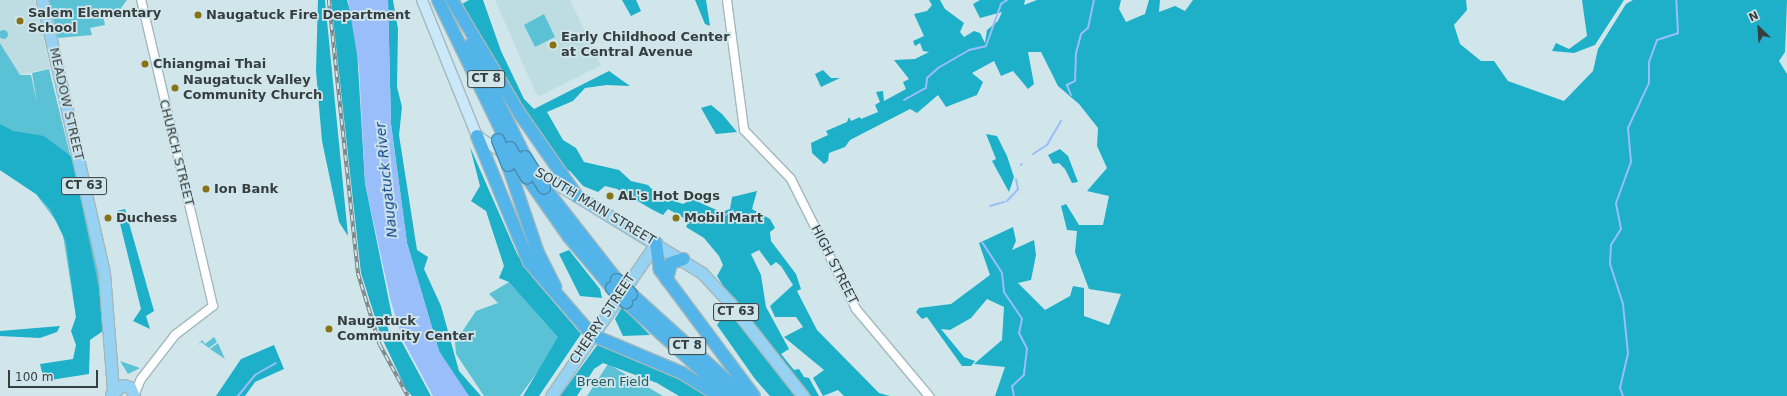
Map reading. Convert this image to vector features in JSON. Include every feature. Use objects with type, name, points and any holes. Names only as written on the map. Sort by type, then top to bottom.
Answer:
[{"type":"highway","name":"CT 8","points":[[438,0],[510,148],[527,177],[569,237],[628,298],[730,396]]},
{"type":"highway","name":"CT 8","points":[[448,0],[526,157],[544,187],[615,284]]},
{"type":"highway","points":[[452,0],[520,114],[577,196]]},
{"type":"highway","points":[[471,68],[508,165],[538,253],[566,306]]},
{"type":"highway","points":[[477,136],[524,254],[566,306],[592,335],[682,373],[719,396]]},
{"type":"highway","points":[[656,243],[657,263],[667,280],[754,396]]},
{"type":"highway","points":[[667,280],[671,264],[683,259]]},
{"type":"highway","name":"CT 8","points":[[628,298],[744,396]]},
{"type":"main road","name":"MEADOW STREET","points":[[42,0],[104,272],[116,391]]},
{"type":"main road","points":[[422,0],[477,136]]},
{"type":"main road","name":"SOUTH MAIN STREET","points":[[477,136],[683,259],[718,289],[803,396]]},
{"type":"main road","name":"CHERRY STREET","points":[[550,396],[656,243]]},
{"type":"main road","points":[[116,391],[134,396]]},
{"type":"street","name":"CHURCH STREET","points":[[141,0],[213,306],[182,328],[141,379]]},
{"type":"street","name":"HIGH STREET","points":[[727,0],[744,130],[791,179],[856,310],[930,396]]},
{"type":"street","points":[[116,391],[141,379]]},
{"type":"street","points":[[134,396],[141,379]]},
{"type":"shaded area","name":"Salem Elementary School","points":[[0,0],[35,0],[50,68],[20,75],[0,43]]},
{"type":"shaded area","points":[[318,0],[325,0],[348,236],[339,222],[322,141],[316,71]]},
{"type":"shaded area","points":[[331,0],[347,0],[356,33],[365,183],[392,316],[385,319],[389,332],[397,333],[431,396],[412,396],[406,389],[381,336],[361,273]]},
{"type":"shaded area","points":[[388,0],[393,0],[398,29],[397,87],[402,107],[399,135],[417,250],[428,257],[424,269],[441,306],[459,371],[481,396],[469,396],[461,388],[439,351],[407,243],[391,124]]},
{"type":"shaded area","points":[[469,0],[483,0],[501,51],[524,99],[534,109],[609,71],[630,86],[607,85],[585,88],[573,101],[547,112],[563,140],[576,148],[584,162],[619,170],[631,181],[648,185],[659,196],[683,204],[692,199],[721,212],[730,209],[732,197],[757,191],[752,209],[770,219],[775,228],[770,232],[771,241],[796,274],[801,289],[797,291],[817,330],[879,393],[890,396],[844,396],[838,390],[823,396],[813,378],[824,370],[784,337],[803,327],[796,317],[775,317],[770,306],[793,285],[781,266],[776,262],[771,266],[759,250],[751,254],[761,275],[766,307],[789,349],[781,354],[794,370],[799,369],[804,377],[809,378],[819,396],[811,396],[727,292],[717,276],[723,265],[719,256],[704,238],[686,227],[689,221],[668,209],[663,215],[617,189],[605,186],[598,192],[583,186],[570,171],[560,167],[472,23],[462,4]]},
{"type":"shaded area","name":"Early Childhood Center at Central Avenue","points":[[495,0],[570,0],[601,65],[540,96],[536,94]]},
{"type":"shaded area","points":[[622,0],[636,0],[641,11],[631,16]]},
{"type":"shaded area","points":[[695,0],[706,0],[710,26],[705,24]]},
{"type":"shaded area","points":[[929,0],[940,0],[945,9],[964,23],[960,32],[964,37],[974,31],[980,33],[985,43],[987,30],[998,21],[1002,12],[980,18],[973,4],[980,0],[1025,0],[1024,5],[1037,0],[1121,0],[1119,9],[1126,22],[1145,14],[1149,0],[1160,0],[1159,12],[1175,6],[1185,11],[1193,0],[1466,0],[1467,10],[1454,25],[1460,44],[1481,61],[1494,61],[1508,81],[1564,101],[1593,71],[1598,49],[1626,4],[1633,0],[1787,0],[1785,52],[1779,61],[1787,74],[1787,396],[995,396],[1005,367],[974,364],[1002,340],[1004,307],[987,299],[971,318],[950,330],[941,329],[964,357],[975,361],[971,366],[962,366],[927,317],[922,319],[916,312],[919,308],[951,304],[990,275],[979,243],[1013,227],[1016,241],[1012,250],[1034,240],[1036,255],[1031,280],[1018,283],[1045,310],[1070,296],[1073,286],[1084,288],[1084,316],[1109,325],[1121,294],[1089,289],[1075,252],[1077,231],[1067,230],[1061,206],[1066,204],[1079,225],[1103,225],[1109,196],[1087,191],[1107,168],[1097,146],[1098,128],[1079,104],[1058,86],[1041,52],[1028,52],[1034,84],[1028,89],[1013,71],[1001,76],[994,61],[972,73],[983,82],[977,95],[946,107],[938,95],[917,113],[910,109],[850,140],[845,147],[829,153],[828,161],[824,164],[812,153],[811,143],[828,135],[826,131],[847,122],[849,117],[851,121],[860,117],[861,119],[878,112],[875,105],[880,102],[876,92],[883,91],[884,101],[906,89],[903,82],[909,79],[894,60],[915,59],[929,52],[923,51],[920,43],[915,46],[913,41],[924,36],[914,14],[927,11],[932,5]]},
{"type":"shaded area","points":[[1582,0],[1624,0],[1595,45],[1574,53],[1552,51],[1556,43],[1569,49],[1587,36]]},
{"type":"shaded area","points":[[823,70],[831,78],[840,78],[821,87],[815,74]]},
{"type":"shaded area","points":[[711,105],[722,114],[737,132],[716,134],[701,108]]},
{"type":"shaded area","points":[[0,124],[13,131],[44,136],[72,157],[103,308],[103,331],[90,340],[89,374],[44,381],[40,364],[73,359],[76,345],[71,331],[76,317],[66,242],[50,209],[36,194],[0,170]]},
{"type":"shaded area","points":[[986,134],[997,136],[1007,156],[1014,177],[1009,192],[992,161],[996,159]]},
{"type":"shaded area","points":[[470,147],[517,254],[533,278],[581,334],[539,396],[523,396],[558,337],[509,282],[499,278],[504,266],[486,211],[471,201],[480,186]]},
{"type":"shaded area","points":[[1060,149],[1068,156],[1078,182],[1072,183],[1065,169],[1059,163],[1053,164],[1048,155]]},
{"type":"shaded area","points":[[125,209],[154,311],[146,316],[150,329],[133,321],[141,309],[117,211]]},
{"type":"shaded area","points":[[569,250],[600,289],[602,298],[580,296],[559,254]]},
{"type":"shaded area","points":[[622,307],[650,335],[623,336],[615,319]]},
{"type":"shaded area","points":[[726,312],[737,322],[796,396],[770,396],[755,379],[717,325]]},
{"type":"shaded area","points":[[60,326],[57,332],[40,338],[0,336],[0,331]]},
{"type":"shaded area","points":[[598,344],[667,370],[711,396],[679,396],[657,383],[603,363],[594,369],[577,396],[560,396]]},
{"type":"shaded area","points":[[274,345],[284,369],[255,382],[245,396],[216,396],[241,359]]},
{"type":"green space","points":[[49,0],[127,0],[119,11],[103,15],[105,25],[90,28],[92,35],[58,38]]},
{"type":"green space","points":[[544,14],[555,37],[535,47],[524,25]]},
{"type":"green space","points":[[3,29],[8,34],[3,39],[-2,34]]},
{"type":"green space","points":[[0,43],[20,75],[31,75],[37,103],[32,73],[49,69],[101,281],[102,307],[76,317],[62,229],[36,194],[0,170]]},
{"type":"green space","name":"Breen Field","points":[[509,282],[564,335],[520,396],[484,396],[456,354],[455,342],[476,311],[498,303],[489,294]]},
{"type":"green space","points":[[214,337],[217,342],[209,348],[201,342],[197,346],[202,340],[205,344]]},
{"type":"green space","points":[[218,343],[225,359],[210,349]]},
{"type":"green space","points":[[120,361],[140,368],[128,374]]},
{"type":"green space","name":"Breen Field","points":[[608,364],[663,396],[587,396]]},
{"type":"water","name":"Naugatuck River","points":[[348,0],[388,0],[391,124],[407,243],[439,351],[469,396],[433,396],[403,340],[391,302],[365,183],[359,67]]},
{"type":"waterway","points":[[904,100],[926,88],[927,78],[938,68],[969,50],[986,46],[1001,4],[1007,0]]},
{"type":"waterway","points":[[1071,95],[1067,85],[1075,81],[1076,53],[1081,34],[1088,28],[1094,0]]},
{"type":"waterway","points":[[1623,396],[1620,388],[1628,354],[1623,304],[1610,264],[1611,245],[1621,229],[1616,203],[1631,162],[1628,128],[1649,83],[1649,62],[1657,40],[1678,33],[1676,0]]},
{"type":"waterway","points":[[1033,154],[1047,145],[1061,121]]},
{"type":"waterway","points":[[1007,201],[1018,189],[1016,179]]},
{"type":"waterway","points":[[990,206],[1004,202]]},
{"type":"waterway","points":[[702,222],[714,222],[733,210]]},
{"type":"waterway","points":[[982,242],[1002,273],[1004,292],[1022,319],[1019,333],[1027,349],[1024,375],[1012,386],[1014,396]]},
{"type":"waterway","points":[[387,325],[399,321]]},
{"type":"waterway","points":[[238,396],[255,375],[276,363]]},
{"type":"railway","points":[[329,0],[358,273],[380,345],[408,396]]},
{"type":"place","name":"Naugatuck Fire Department","points":[[198,15]]},
{"type":"place","name":"Salem Elementary School","points":[[20,21]]},
{"type":"place","name":"Early Childhood Center at Central Avenue","points":[[553,45]]},
{"type":"place","name":"Chiangmai Thai","points":[[145,64]]},
{"type":"place","name":"Naugatuck Valley Community Church","points":[[175,88]]},
{"type":"place","name":"Ion Bank","points":[[206,189]]},
{"type":"place","name":"AL's Hot Dogs","points":[[610,196]]},
{"type":"place","name":"Duchess","points":[[108,218]]},
{"type":"place","name":"Mobil Mart","points":[[676,218]]},
{"type":"place","name":"Naugatuck Community Center","points":[[329,329]]}]
